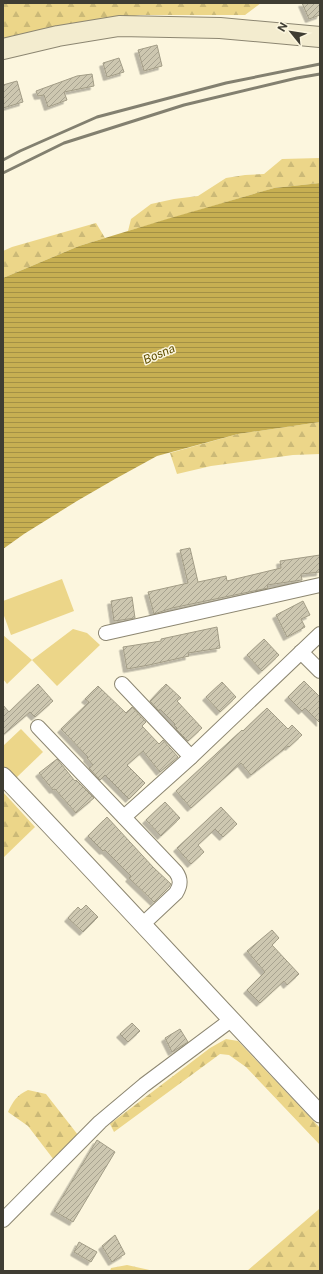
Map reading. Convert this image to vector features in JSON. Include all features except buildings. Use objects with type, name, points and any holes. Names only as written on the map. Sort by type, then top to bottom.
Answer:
[{"type":"main road","points":[[3,49],[58,36],[119,26],[220,28],[320,37]]},
{"type":"street","points":[[106,633],[320,585]]},
{"type":"street","points":[[124,817],[320,634]]},
{"type":"street","points":[[301,652],[320,671]]},
{"type":"street","points":[[122,684],[191,756]]},
{"type":"street","points":[[38,726],[176,872],[180,882],[176,893],[143,924]]},
{"type":"street","points":[[3,776],[320,1114]]},
{"type":"street","points":[[3,1220],[100,1122],[144,1085],[231,1020]]},
{"type":"green space","points":[[3,3],[261,3],[245,15],[140,15],[3,41]]},
{"type":"green space","points":[[320,158],[320,183],[274,188],[128,231],[131,219],[151,204],[198,196],[226,178],[264,174],[282,159]]},
{"type":"green space","points":[[96,223],[105,238],[79,246],[3,278],[3,251],[12,247]]},
{"type":"green space","points":[[320,422],[320,454],[293,455],[211,466],[177,474],[170,453],[238,434]]},
{"type":"green space","points":[[62,579],[74,611],[11,635],[3,613],[3,601]]},
{"type":"green space","points":[[73,629],[87,633],[100,645],[57,686],[32,660]]},
{"type":"green space","points":[[3,635],[32,660],[7,684],[3,679]]},
{"type":"green space","points":[[21,729],[43,752],[16,778],[3,766],[3,746]]},
{"type":"green space","points":[[3,792],[35,827],[3,858]]},
{"type":"green space","points":[[226,1039],[238,1041],[320,1128],[320,1145],[246,1067],[229,1055],[220,1054],[114,1132],[110,1124],[210,1048]]},
{"type":"green space","points":[[28,1090],[46,1094],[78,1135],[54,1160],[28,1126],[8,1112],[16,1099]]},
{"type":"green space","points":[[320,1208],[320,1271],[247,1271],[318,1210]]},
{"type":"green space","points":[[127,1265],[154,1271],[110,1271],[111,1268]]},
{"type":"water","name":"Bosna","points":[[320,183],[320,422],[238,434],[157,456],[77,501],[3,549],[3,278],[79,246],[167,219],[274,188]]},
{"type":"railway","points":[[3,160],[97,117],[226,83],[320,64]]},
{"type":"railway","points":[[3,173],[64,143],[184,105],[297,78],[320,74]]}]
